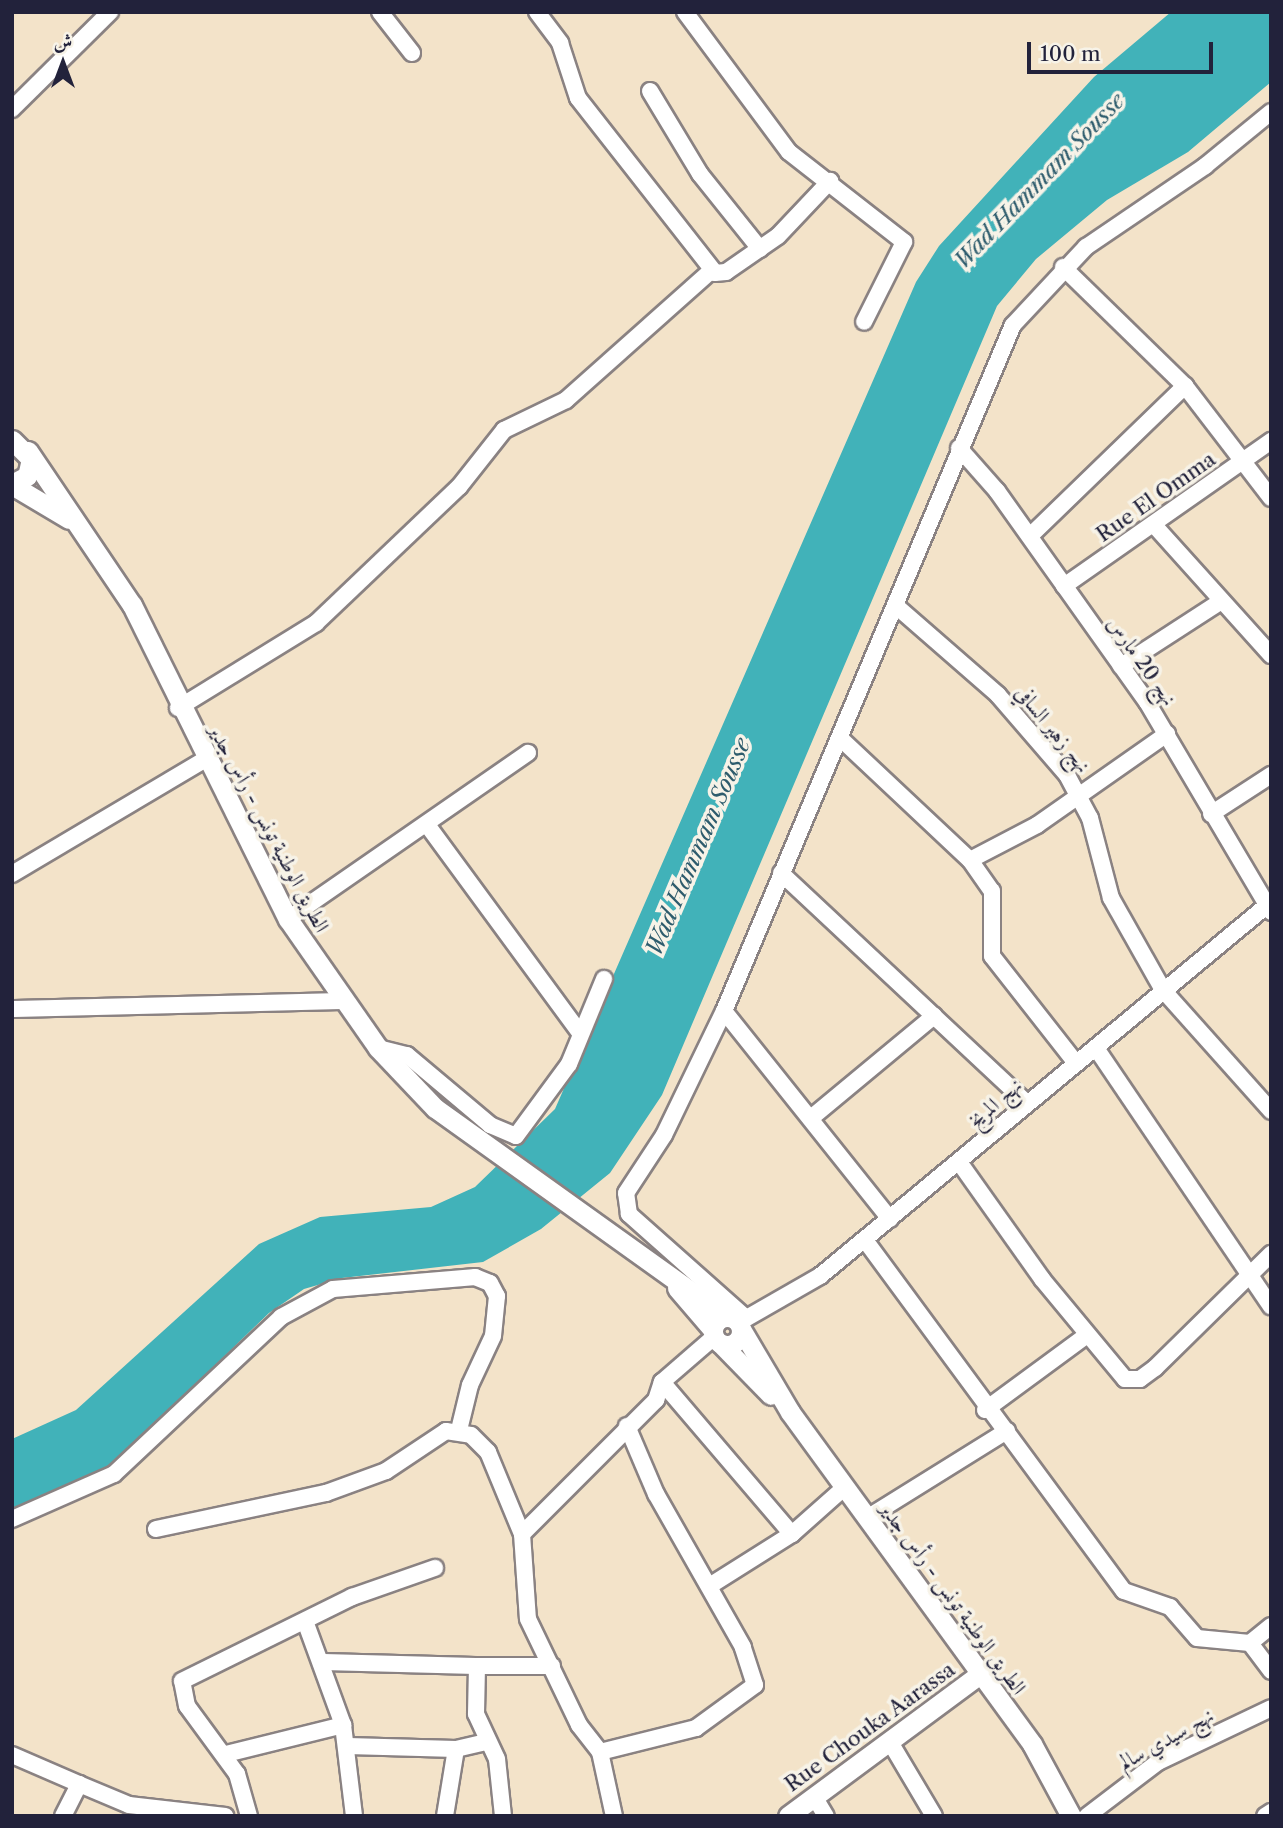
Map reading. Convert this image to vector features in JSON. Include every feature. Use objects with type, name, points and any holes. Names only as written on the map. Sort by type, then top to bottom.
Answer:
[{"type":"main road","name":"الطريق الوطنية تونس - رأس جدير","points":[[19,442],[132,605],[178,708],[288,919],[378,1048],[435,1108],[665,1269],[729,1328],[1032,1744],[1071,1816]]},
{"type":"main road","points":[[12,485],[27,476],[19,442]]},
{"type":"main road","name":"الطريق الوطنية تونس - رأس جدير","points":[[12,485],[78,526]]},
{"type":"main road","name":"Rue Chouka Aarassa","points":[[788,1816],[980,1674]]},
{"type":"street","points":[[12,109],[110,12]]},
{"type":"street","points":[[380,12],[412,53]]},
{"type":"street","points":[[537,12],[560,43],[578,98],[712,270],[723,274],[760,249],[830,181]]},
{"type":"street","points":[[685,12],[789,152],[830,181],[904,242],[864,322]]},
{"type":"street","points":[[650,91],[700,174],[760,249]]},
{"type":"street","points":[[729,1328],[625,1204],[724,1011],[841,738],[959,448],[1013,326],[1063,267],[1271,111]]},
{"type":"street","points":[[1063,267],[1185,386],[1271,498]]},
{"type":"street","points":[[178,708],[316,622],[459,488],[504,430],[566,400],[712,270]]},
{"type":"street","points":[[1030,536],[1185,386]]},
{"type":"street","name":"Rue El Omma","points":[[1064,586],[1271,441]]},
{"type":"street","name":"نهج 20 مارس","points":[[959,448],[1030,536],[1167,734],[1211,814],[1269,907]]},
{"type":"street","points":[[1154,524],[1220,602],[1271,655]]},
{"type":"street","points":[[1121,666],[1220,602]]},
{"type":"street","name":"نهج زهير السافي","points":[[895,605],[998,695],[1079,797],[1111,898],[1163,990],[1271,1111]]},
{"type":"street","points":[[970,860],[1079,797],[1167,734]]},
{"type":"street","points":[[841,738],[970,860],[992,891],[992,956],[1076,1063]]},
{"type":"street","points":[[288,919],[428,826],[528,753]]},
{"type":"street","points":[[12,874],[204,760]]},
{"type":"street","points":[[1211,814],[1271,775]]},
{"type":"street","points":[[428,826],[581,1034]]},
{"type":"street","points":[[781,873],[1027,1103]]},
{"type":"street","name":"نهج المريخ","points":[[522,1534],[627,1426],[656,1400],[662,1381],[729,1328],[820,1276],[1163,990],[1269,907]]},
{"type":"street","points":[[378,1048],[405,1054],[490,1125],[516,1136],[545,1103],[581,1034],[604,979]]},
{"type":"street","points":[[12,1009],[344,1001]]},
{"type":"street","points":[[724,1011],[890,1219]]},
{"type":"street","points":[[811,1118],[934,1016]]},
{"type":"street","points":[[1096,1048],[1199,1192],[1244,1274],[1271,1306]]},
{"type":"street","points":[[959,1162],[1119,1374],[1140,1379],[1244,1274],[1271,1254]]},
{"type":"street","points":[[865,1240],[985,1410],[1007,1431],[1124,1591],[1170,1607],[1197,1638],[1250,1643],[1271,1626]]},
{"type":"street","points":[[12,1519],[114,1474],[281,1317],[333,1289],[475,1277],[490,1283],[497,1296],[493,1336],[470,1385],[459,1430]]},
{"type":"street","points":[[985,1410],[1087,1335]]},
{"type":"street","points":[[662,1381],[792,1534]]},
{"type":"street","points":[[600,1752],[696,1728],[755,1685],[754,1669],[711,1585],[656,1494],[627,1426]]},
{"type":"street","points":[[156,1529],[326,1493],[386,1471],[446,1431],[459,1430],[488,1452],[522,1534],[528,1619],[579,1725],[600,1752],[614,1816]]},
{"type":"street","points":[[867,1518],[1007,1431]]},
{"type":"street","points":[[711,1585],[792,1534],[845,1487]]},
{"type":"street","points":[[249,1816],[226,1754],[187,1706],[182,1681],[305,1621],[435,1568]]},
{"type":"street","points":[[305,1621],[343,1725],[348,1746],[354,1816]]},
{"type":"street","points":[[1250,1643],[1271,1671]]},
{"type":"street","points":[[322,1662],[552,1666]]},
{"type":"street","points":[[477,1666],[476,1714],[497,1759],[503,1816]]},
{"type":"street","name":"نهج سيدي سالم","points":[[1087,1816],[1158,1762],[1271,1708]]},
{"type":"street","points":[[226,1754],[343,1725]]},
{"type":"street","points":[[348,1746],[456,1749],[487,1742]]},
{"type":"street","points":[[890,1742],[934,1816]]},
{"type":"street","points":[[445,1816],[456,1749]]},
{"type":"street","points":[[12,1755],[129,1805],[225,1816]]},
{"type":"street","points":[[63,1816],[79,1784]]},
{"type":"street","points":[[815,1798],[826,1816]]},
{"type":"street","points":[[1265,1816],[1271,1812]]},
{"type":"water","name":"Wad Hammam Sousse","points":[[1171,12],[1271,12],[1271,82],[1188,152],[1107,200],[1036,259],[997,306],[662,1095],[610,1173],[541,1229],[483,1262],[342,1278],[304,1289],[269,1313],[109,1468],[12,1510],[12,1439],[76,1410],[259,1244],[320,1217],[431,1207],[475,1187],[555,1109],[916,282],[939,246],[1094,77]]}]
